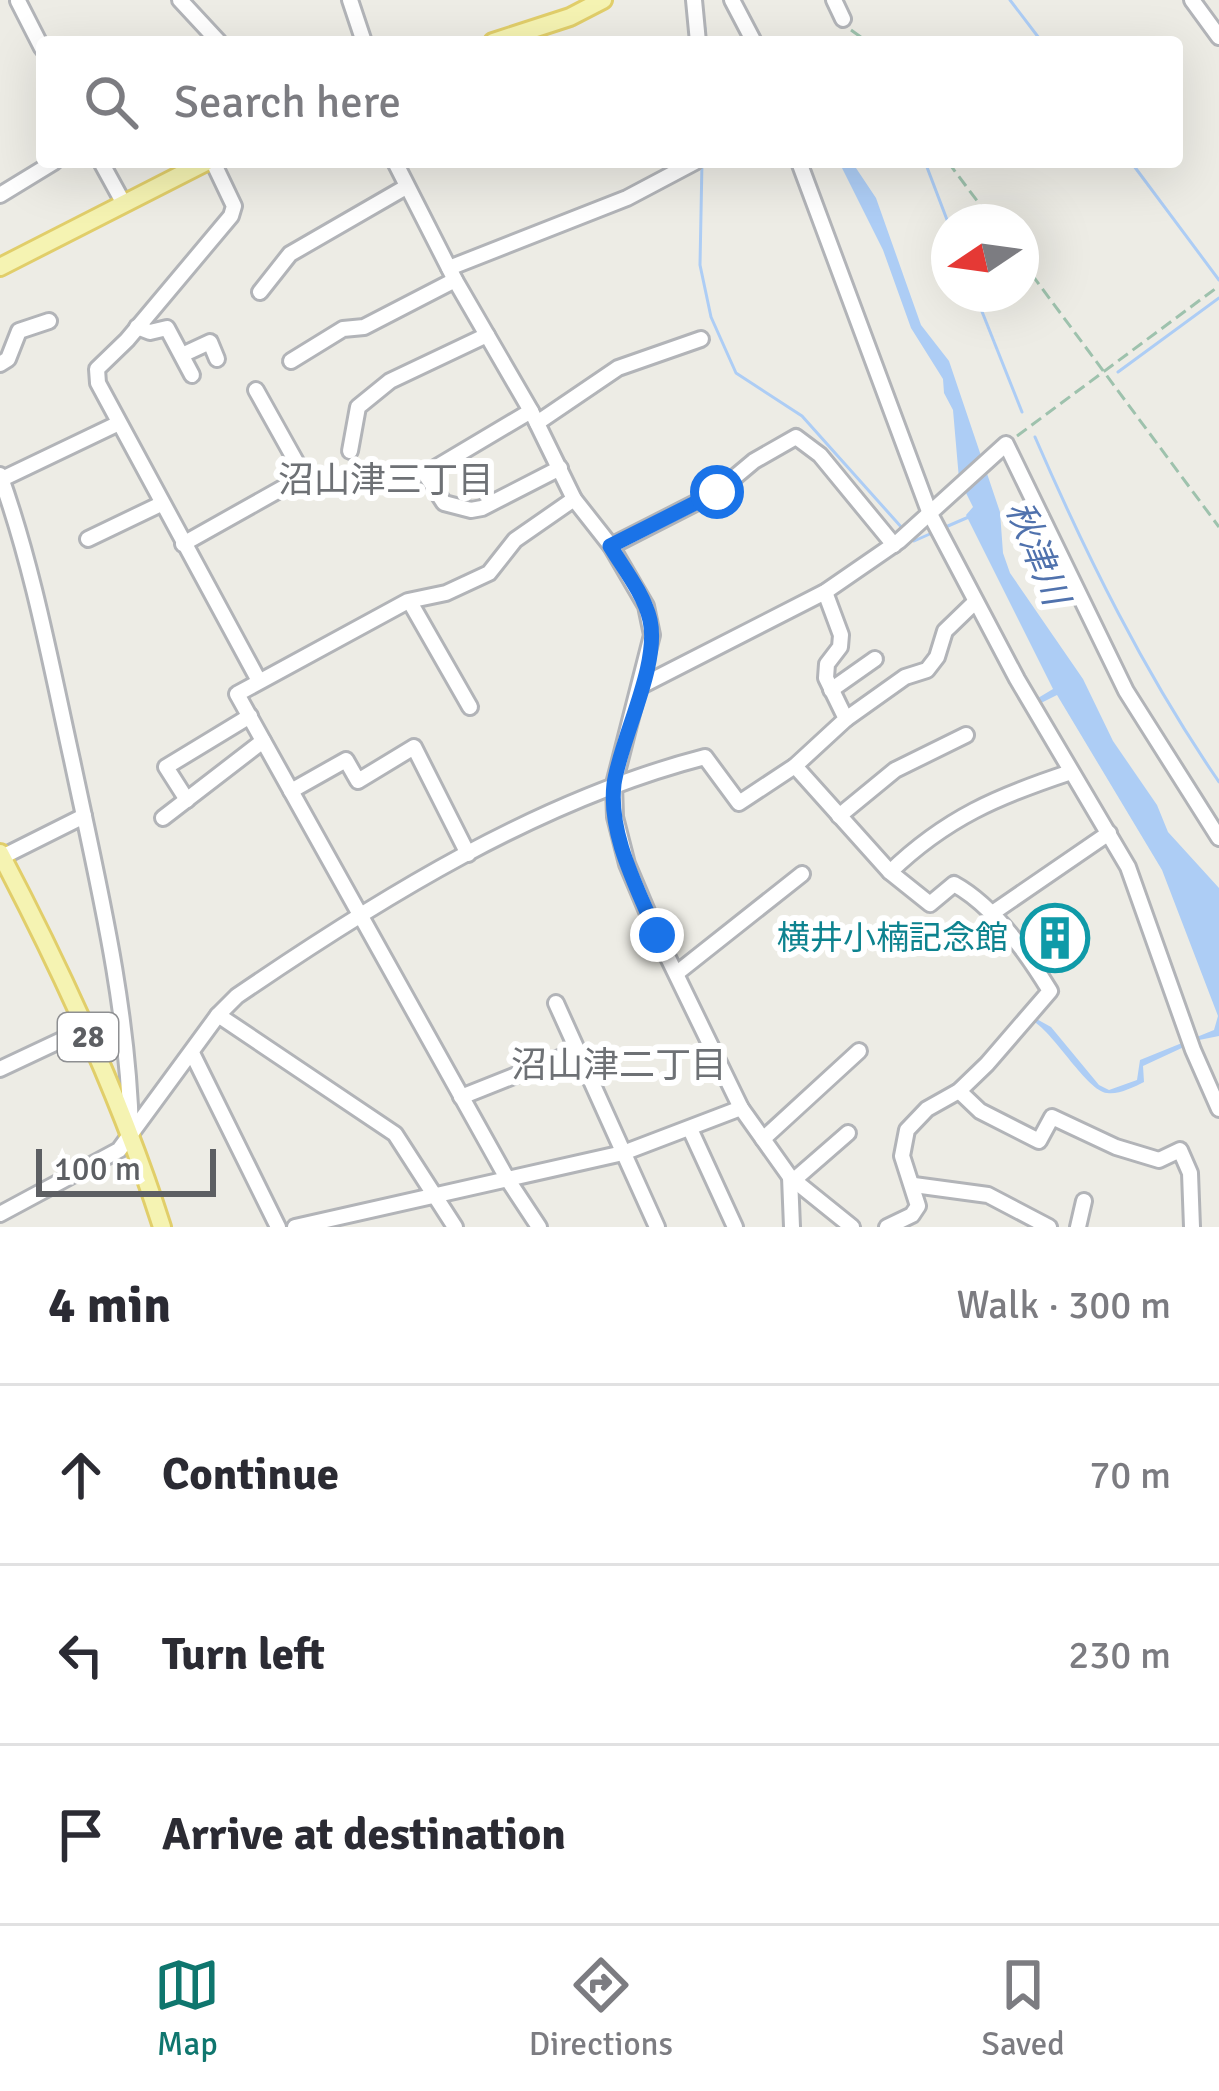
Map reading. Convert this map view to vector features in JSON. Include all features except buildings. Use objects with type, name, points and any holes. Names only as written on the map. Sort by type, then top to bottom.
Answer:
[{"type":"main road","points":[[511,36],[570,17],[603,0]]},
{"type":"main road","points":[[0,267],[197,168]]},
{"type":"main road","name":"28","points":[[1,856],[48,944],[85,1029],[131,1137],[162,1227]]},
{"type":"street","points":[[0,6],[19,0],[36,36]]},
{"type":"street","points":[[180,0],[213,36]]},
{"type":"street","points":[[350,0],[362,36]]},
{"type":"street","points":[[694,0],[697,36]]},
{"type":"street","points":[[732,0],[751,36]]},
{"type":"street","points":[[834,0],[843,19]]},
{"type":"street","points":[[1192,0],[1219,37]]},
{"type":"street","points":[[0,195],[44,168]]},
{"type":"street","points":[[104,168],[124,204]]},
{"type":"street","points":[[212,168],[234,206],[231,215],[98,368],[98,383],[259,681]]},
{"type":"street","points":[[397,168],[574,499],[610,546],[650,617],[652,635],[614,784],[615,818],[627,864],[741,1108],[792,1178],[852,1227]]},
{"type":"street","points":[[292,361],[344,329],[364,328],[452,274],[627,198],[684,168]]},
{"type":"street","points":[[801,168],[932,518],[1141,896],[1193,1050],[1219,1109]]},
{"type":"street","points":[[260,292],[290,254],[406,187]]},
{"type":"street","points":[[0,364],[8,359],[20,331],[49,321]]},
{"type":"street","points":[[137,327],[150,332],[167,328],[192,375]]},
{"type":"street","points":[[350,451],[358,407],[390,381],[487,335]]},
{"type":"street","points":[[560,468],[471,510],[444,503],[425,474],[618,368],[700,339]]},
{"type":"street","points":[[182,355],[210,342],[217,359]]},
{"type":"street","points":[[184,544],[304,476],[256,390]]},
{"type":"street","points":[[117,424],[1,478],[27,564],[84,816],[120,1007],[131,1137]]},
{"type":"street","points":[[610,546],[717,492],[754,461],[796,437],[820,455],[897,543]]},
{"type":"street","points":[[641,686],[825,592],[932,518],[1002,448],[1117,674],[1219,838]]},
{"type":"street","points":[[538,1227],[237,694],[410,602],[446,593],[489,573],[515,540],[574,499]]},
{"type":"street","points":[[88,539],[161,504]]},
{"type":"street","points":[[825,592],[841,635],[840,647],[825,670],[846,719]]},
{"type":"street","points":[[410,602],[470,707]]},
{"type":"street","points":[[0,1214],[119,1150],[218,1015],[253,985],[468,854],[614,784],[705,757],[740,802],[795,766],[846,719],[905,677],[927,670],[945,632],[975,602]]},
{"type":"street","points":[[831,690],[875,659]]},
{"type":"street","points":[[187,800],[166,766],[250,716]]},
{"type":"street","points":[[839,816],[911,760],[966,735]]},
{"type":"street","points":[[163,818],[263,741]]},
{"type":"street","points":[[291,791],[346,760],[358,782],[414,747],[468,854]]},
{"type":"street","points":[[795,766],[890,872],[930,904],[954,884],[991,914],[1050,991],[959,1090],[927,1109],[907,1130],[902,1156],[918,1206],[887,1227]]},
{"type":"street","points":[[890,872],[954,819],[1071,772]]},
{"type":"street","points":[[1,856],[84,816]]},
{"type":"street","points":[[991,914],[1109,832]]},
{"type":"street","points":[[677,973],[802,874]]},
{"type":"street","points":[[556,1003],[657,1227]]},
{"type":"street","points":[[218,1015],[395,1134],[455,1227]]},
{"type":"street","points":[[0,1069],[85,1029]]},
{"type":"street","points":[[461,1097],[577,1051]]},
{"type":"street","points":[[763,1139],[859,1051]]},
{"type":"street","points":[[192,1054],[278,1227]]},
{"type":"street","points":[[959,1090],[980,1111],[1039,1141],[1052,1117],[1116,1147],[1159,1160],[1180,1150],[1190,1173],[1192,1227]]},
{"type":"street","points":[[295,1227],[348,1220],[623,1153],[741,1108]]},
{"type":"street","points":[[690,1129],[735,1227]]},
{"type":"street","points":[[792,1178],[848,1133]]},
{"type":"street","points":[[792,1178],[792,1227]]},
{"type":"street","points":[[914,1185],[988,1195],[1048,1227]]},
{"type":"street","points":[[1078,1227],[1084,1201]]},
{"type":"path","points":[[843,19],[859,36]]},
{"type":"path","points":[[952,168],[980,204]]},
{"type":"path","points":[[1039,284],[1219,527]]},
{"type":"path","points":[[1002,448],[1219,286]]},
{"type":"water","points":[[842,168],[856,168],[876,198],[921,325],[949,361],[1000,512],[1003,553],[1010,573],[1083,679],[1113,741],[1157,805],[1168,832],[1219,888],[1219,1036],[1199,1040],[1143,1066],[1144,1082],[1121,1092],[1107,1093],[1090,1083],[1033,1017],[1051,1027],[1099,1085],[1109,1090],[1137,1080],[1140,1060],[1214,1030],[1218,1016],[1162,870],[1057,695],[1041,703],[1038,698],[1053,689],[966,515],[973,507],[959,479],[953,410],[943,379],[911,328],[883,250]]},
{"type":"waterway","points":[[1010,0],[1037,36]]},
{"type":"waterway","points":[[705,28],[705,36]]},
{"type":"waterway","points":[[702,168],[700,265],[711,317],[736,373],[802,416],[903,529]]},
{"type":"waterway","points":[[927,168],[941,204]]},
{"type":"waterway","points":[[1135,168],[1219,280]]},
{"type":"waterway","points":[[1118,372],[1219,298]]},
{"type":"waterway","points":[[982,312],[1022,412]]},
{"type":"waterway","points":[[1035,437],[1119,614],[1219,782]]},
{"type":"waterway","points":[[941,529],[971,516]]},
{"type":"waterway","points":[[909,537],[914,541],[932,533]]},
{"type":"place","name":"横井小楠記念館","points":[[1055,938]]},
{"type":"district","name":"沼山津三丁目","points":[[386,480]]},
{"type":"district","name":"沼山津二丁目","points":[[619,1065]]},
{"type":"route","points":[[657,935],[627,864],[615,818],[614,784],[652,635],[650,617],[610,546],[717,492]]},
{"type":"water label","name":"秋津川","points":[[1037,553]]}]
